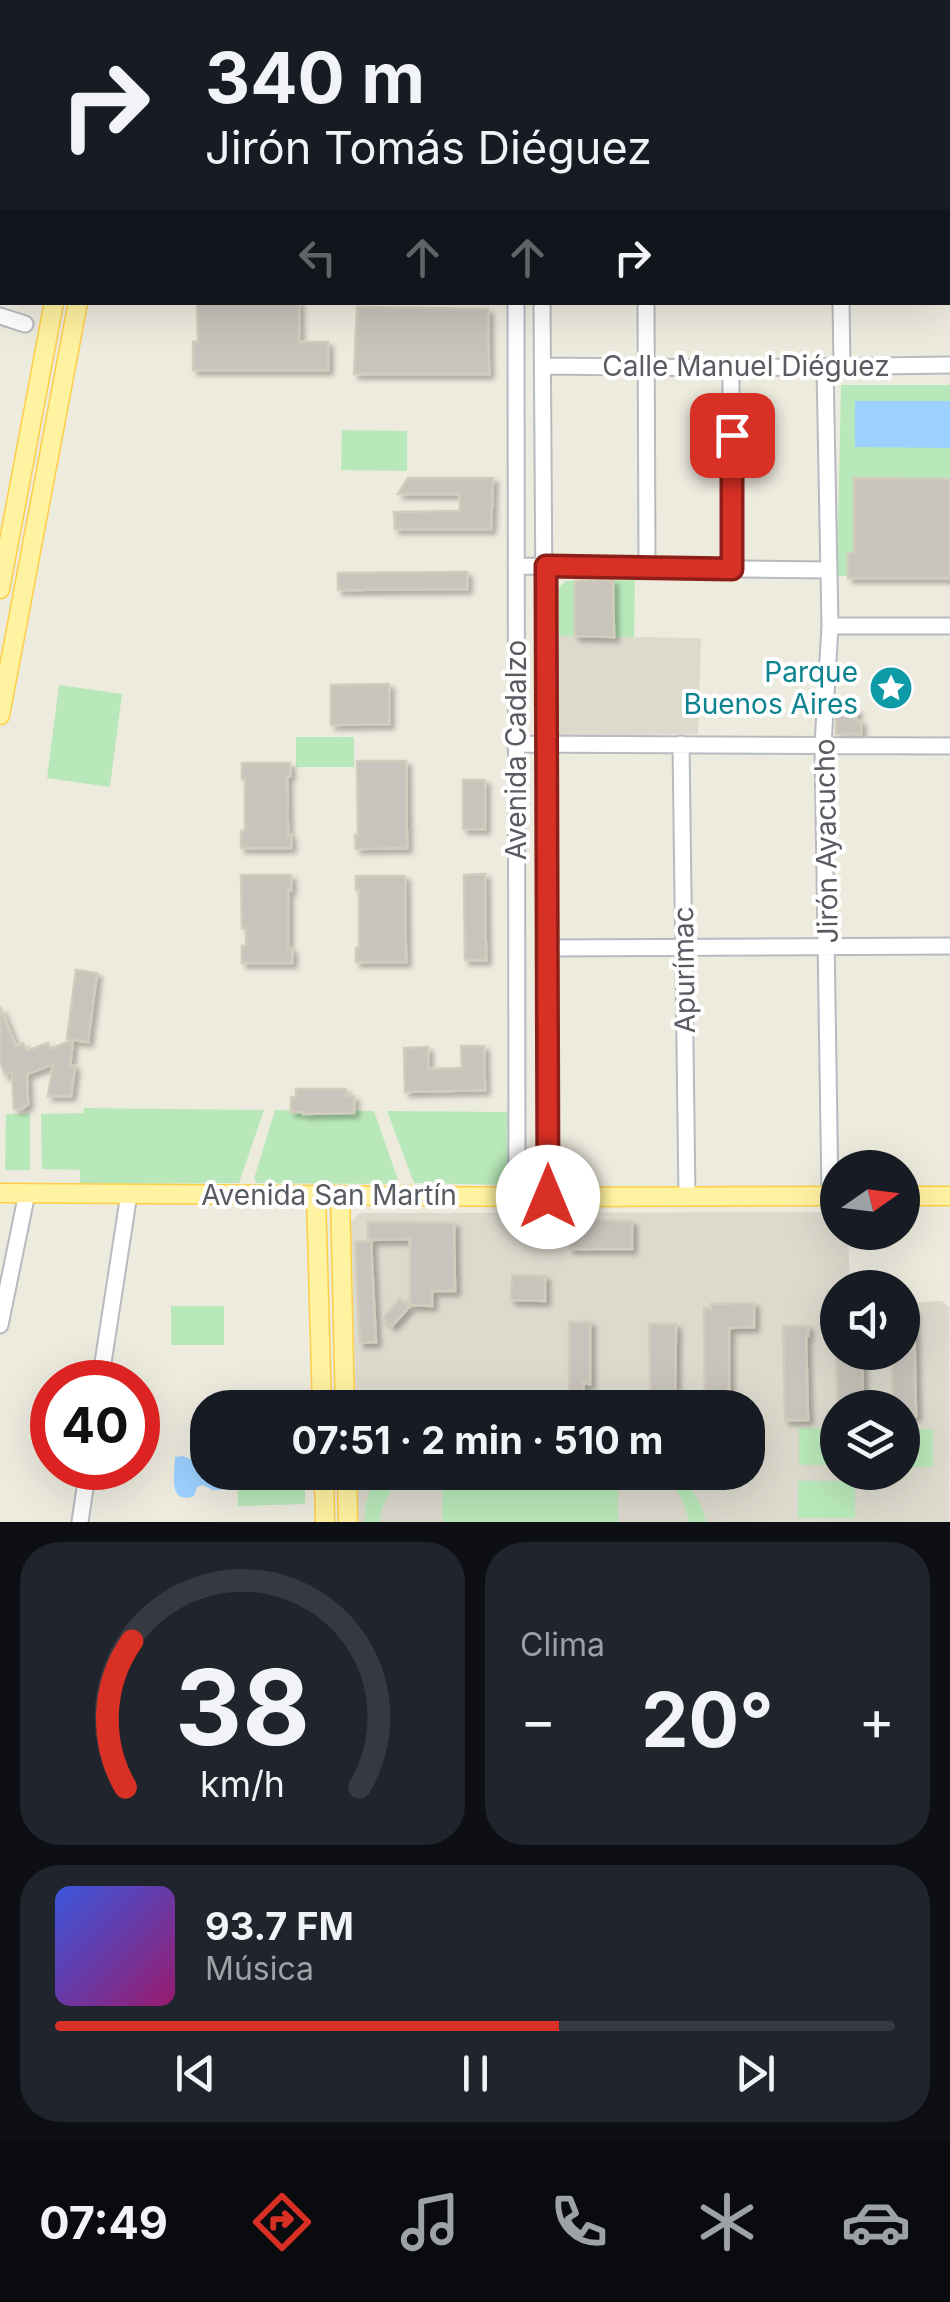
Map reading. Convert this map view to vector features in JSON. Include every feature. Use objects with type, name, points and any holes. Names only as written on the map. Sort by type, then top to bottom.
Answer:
[{"type":"main road","points":[[0,589],[53,305]]},
{"type":"main road","points":[[0,714],[4,670],[77,305]]},
{"type":"main road","name":"Avenida San Martín","points":[[0,1193],[820,1196]]},
{"type":"main road","points":[[316,1195],[321,1390]]},
{"type":"main road","points":[[340,1195],[345,1390]]},
{"type":"main road","points":[[920,1196],[950,1196]]},
{"type":"main road","points":[[324,1490],[325,1522]]},
{"type":"main road","points":[[347,1490],[348,1522]]},
{"type":"street","name":"Avenida Cadalzo","points":[[516,305],[518,1197]]},
{"type":"street","name":"Avenida Cadalzo","points":[[542,305],[548,1197]]},
{"type":"street","points":[[646,305],[646,568]]},
{"type":"street","name":"Jirón Ayacucho","points":[[833,1150],[823,745],[830,626],[834,366],[841,305]]},
{"type":"street","points":[[0,316],[24,324]]},
{"type":"street","name":"Calle Manuel Diéguez","points":[[543,366],[950,366]]},
{"type":"street","points":[[731,368],[732,569]]},
{"type":"street","points":[[516,566],[828,570]]},
{"type":"street","points":[[830,626],[950,626]]},
{"type":"street","points":[[516,744],[950,746]]},
{"type":"street","name":"Apurímac","points":[[681,744],[686,1196]]},
{"type":"street","points":[[547,948],[950,946]]},
{"type":"street","points":[[0,1325],[26,1193]]},
{"type":"street","points":[[103,1360],[128,1194]]},
{"type":"street","points":[[80,1522],[85,1490]]},
{"type":"shaded area","points":[[559,636],[701,638],[698,734],[556,736]]},
{"type":"shaded area","points":[[820,1212],[820,1250],[849,1250],[849,1270],[820,1270],[820,1370],[920,1370],[920,1302],[942,1301],[949,1307],[949,1522],[359,1522],[358,1490],[765,1490],[765,1390],[356,1390],[351,1222],[359,1213]]},
{"type":"green space","points":[[841,385],[950,385],[950,578],[837,576]]},
{"type":"green space","points":[[342,430],[407,431],[407,471],[341,470]]},
{"type":"green space","points":[[635,580],[634,637],[559,636],[559,587],[566,581]]},
{"type":"green space","points":[[59,685],[122,694],[110,787],[47,778]]},
{"type":"green space","points":[[296,737],[354,737],[354,767],[296,767]]},
{"type":"green space","points":[[84,1108],[264,1110],[239,1183],[80,1184],[80,1170],[42,1169],[41,1114],[83,1113]]},
{"type":"green space","points":[[275,1110],[374,1111],[398,1180],[392,1184],[257,1183],[254,1179]]},
{"type":"green space","points":[[387,1111],[510,1112],[514,1179],[506,1185],[414,1183]]},
{"type":"green space","points":[[6,1114],[30,1114],[30,1170],[5,1170]]},
{"type":"green space","points":[[171,1306],[224,1306],[224,1345],[171,1345]]},
{"type":"green space","points":[[799,1428],[820,1428],[820,1465],[799,1465]]},
{"type":"green space","points":[[920,1429],[933,1429],[933,1467],[920,1467]]},
{"type":"green space","points":[[798,1481],[820,1481],[820,1490],[855,1490],[855,1518],[798,1518]]},
{"type":"green space","points":[[238,1490],[305,1490],[305,1504],[238,1506]]},
{"type":"green space","points":[[370,1490],[392,1490],[379,1522],[365,1522]]},
{"type":"green space","points":[[442,1490],[618,1490],[618,1522],[443,1522]]},
{"type":"green space","points":[[675,1490],[692,1490],[706,1522],[689,1522]]},
{"type":"water","points":[[855,401],[950,401],[950,448],[855,447]]},
{"type":"water","points":[[175,1457],[190,1459],[190,1490],[196,1490],[194,1496],[185,1498],[176,1492]]},
{"type":"building","points":[[197,305],[299,305],[299,342],[328,342],[328,370],[193,370],[193,342],[198,342]]},
{"type":"building","points":[[357,307],[488,309],[489,374],[354,374]]},
{"type":"building","points":[[408,478],[493,478],[491,529],[395,529],[394,512],[460,511],[460,494],[398,494]]},
{"type":"building","points":[[854,478],[950,479],[950,578],[848,578],[848,553],[854,553]]},
{"type":"building","points":[[467,572],[467,589],[338,590],[338,573]]},
{"type":"building","points":[[613,580],[614,637],[575,636],[575,581]]},
{"type":"building","points":[[389,684],[389,724],[331,725],[331,685]]},
{"type":"building","points":[[836,708],[857,709],[861,734],[836,734]]},
{"type":"building","points":[[357,761],[406,761],[407,848],[356,849]]},
{"type":"building","points":[[242,763],[290,763],[287,777],[291,848],[241,848],[241,831],[245,831]]},
{"type":"building","points":[[463,780],[485,780],[485,829],[463,829]]},
{"type":"building","points":[[485,874],[486,960],[465,960],[464,875]]},
{"type":"building","points":[[241,875],[291,875],[288,948],[292,949],[292,963],[242,963],[246,928],[242,928]]},
{"type":"building","points":[[356,876],[405,876],[406,962],[356,962]]},
{"type":"building","points":[[76,970],[97,973],[88,1042],[73,1040],[71,1096],[48,1096],[53,1064],[27,1074],[28,1104],[14,1109],[12,1072],[5,1075],[0,1061],[0,1007],[16,1046],[23,1043],[27,1051],[48,1043],[50,1049],[72,1040],[67,1039]]},
{"type":"building","points":[[461,1046],[484,1046],[485,1090],[405,1092],[404,1048],[428,1047],[428,1069],[462,1068]]},
{"type":"building","points":[[296,1089],[346,1089],[346,1096],[354,1096],[354,1113],[291,1112],[291,1097],[296,1097]]},
{"type":"building","points":[[570,1220],[632,1221],[632,1249],[570,1249]]},
{"type":"building","points":[[368,1222],[454,1223],[455,1291],[432,1291],[432,1306],[410,1305],[410,1239],[368,1240]]},
{"type":"building","points":[[371,1241],[376,1342],[360,1343],[355,1242]]},
{"type":"building","points":[[512,1275],[545,1276],[545,1301],[511,1300]]},
{"type":"building","points":[[400,1299],[409,1307],[392,1326],[383,1318]]},
{"type":"building","points":[[754,1303],[754,1327],[729,1328],[729,1390],[705,1390],[704,1308],[711,1309],[711,1304]]},
{"type":"building","points":[[569,1322],[590,1322],[590,1384],[583,1383],[584,1390],[569,1390]]},
{"type":"building","points":[[649,1324],[676,1324],[675,1390],[651,1390]]},
{"type":"building","points":[[783,1326],[808,1326],[808,1420],[785,1420]]},
{"type":"building","points":[[837,1370],[862,1370],[863,1390],[837,1390]]},
{"type":"building","points":[[892,1370],[915,1370],[916,1390],[893,1390]]},
{"type":"place","name":"Parque Buenos Aires","points":[[891,688]]},
{"type":"route","points":[[548,1197],[546,566],[732,569],[732,435]]}]
